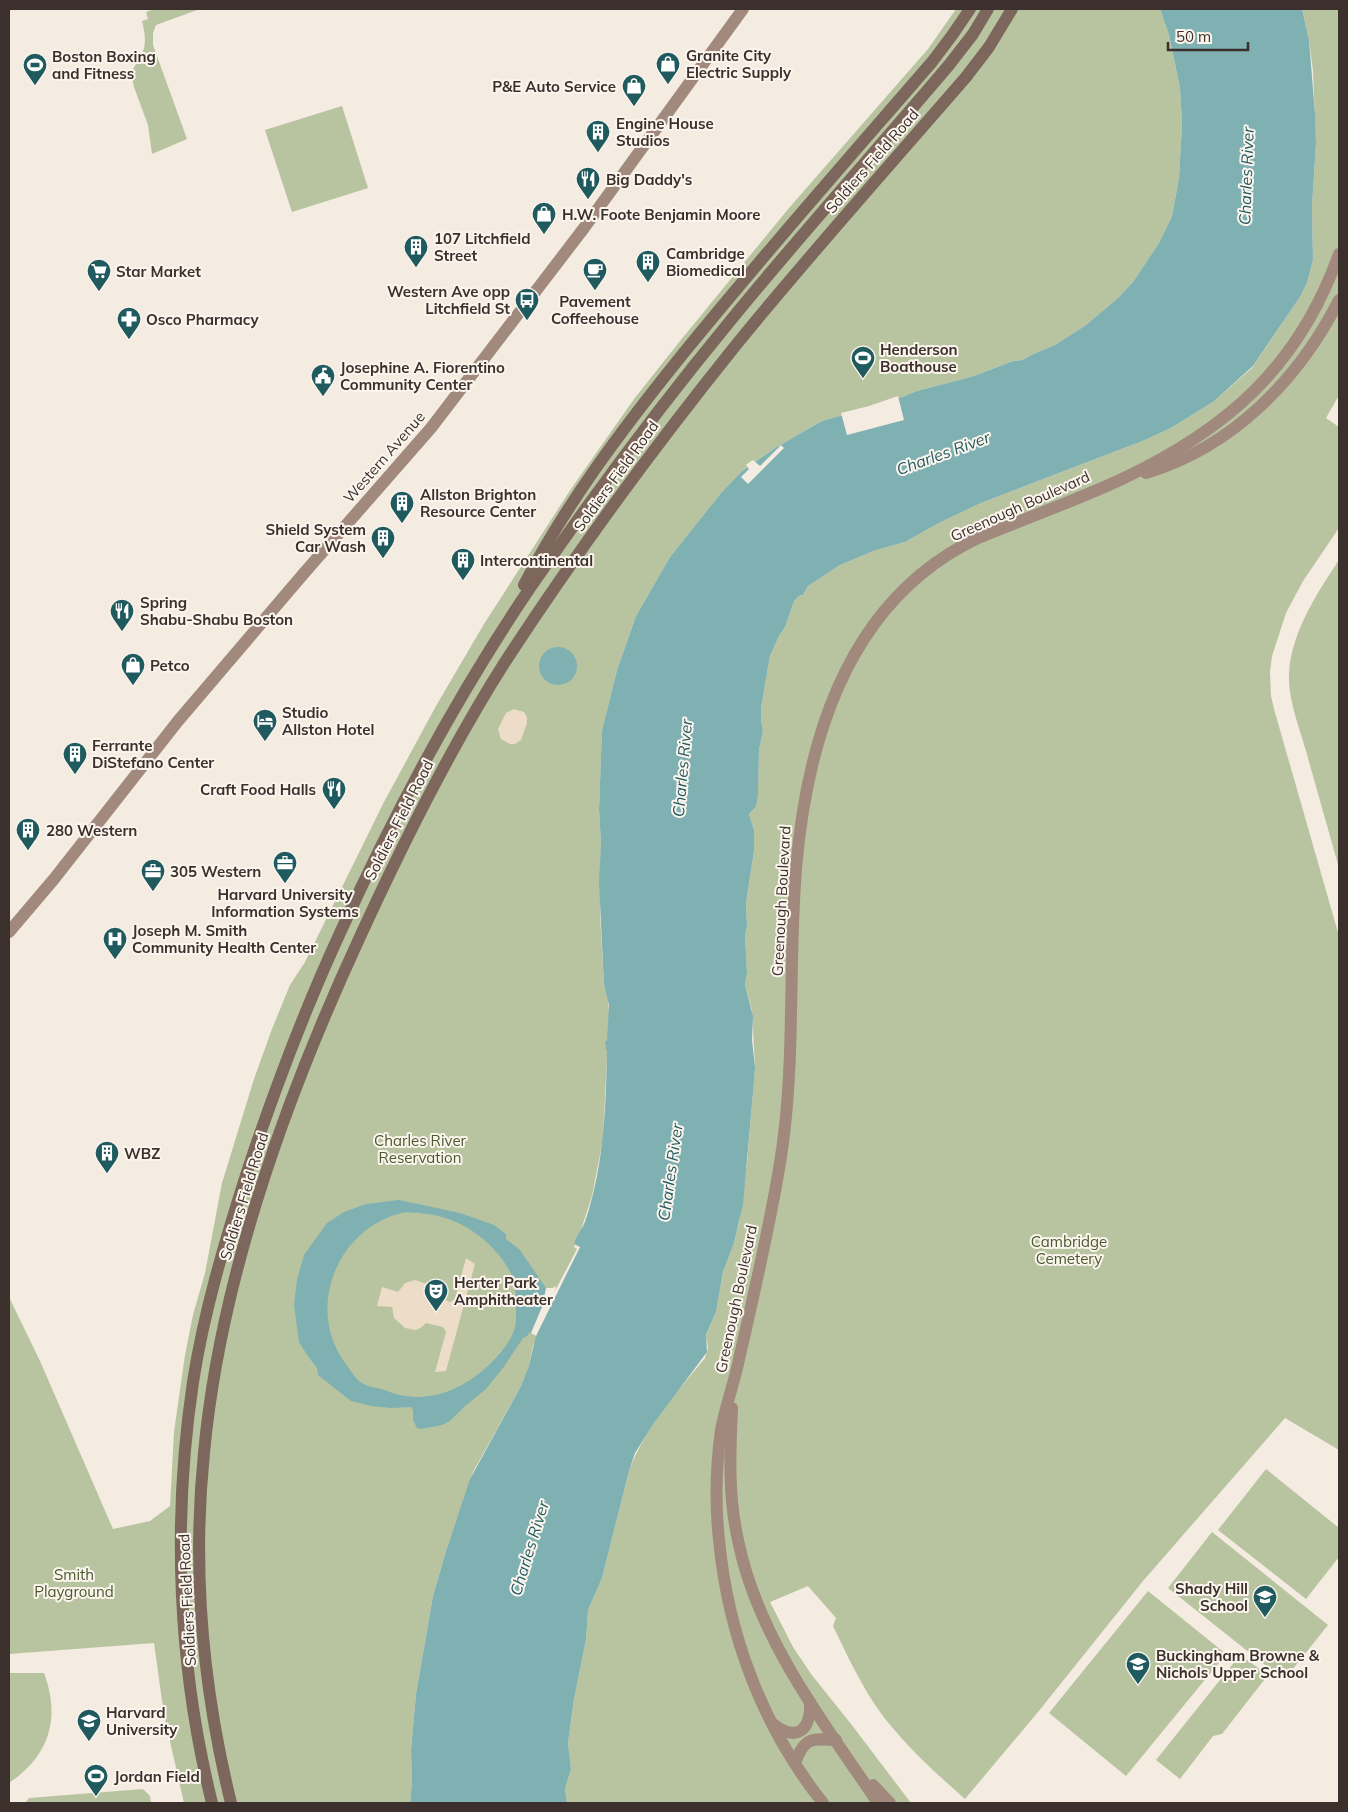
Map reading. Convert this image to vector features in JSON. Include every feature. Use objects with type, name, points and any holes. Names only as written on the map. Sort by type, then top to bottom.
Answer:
[{"type":"main road","name":"Western Avenue","points":[[9,932],[54,879],[178,721],[304,572],[431,428],[579,235],[743,9]]},
{"type":"main road","points":[[502,630],[516,600],[546,546],[579,494],[624,430],[737,288],[932,62],[957,30],[970,9]]},
{"type":"main road","name":"Soldiers Field Road","points":[[212,1803],[188,1676],[181,1560],[181,1514],[187,1428],[194,1376],[211,1296],[234,1214],[265,1119],[325,965],[396,816],[448,720],[502,630],[568,535],[684,378],[783,256],[949,65],[988,9]]},
{"type":"main road","name":"Soldiers Field Road","points":[[231,1803],[211,1702],[202,1616],[199,1515],[208,1416],[214,1372],[225,1320],[252,1221],[290,1107],[342,976],[384,886],[465,729],[505,663],[561,580],[689,404],[786,285],[966,77],[989,47],[1012,9]]},
{"type":"main road","name":"Greenough Boulevard","points":[[823,1803],[795,1763],[771,1722],[756,1690],[728,1601],[721,1557],[717,1510],[718,1460],[722,1426],[733,1388],[769,1223],[785,1129],[790,1063],[796,871],[803,809],[824,722],[839,682],[860,644],[885,610],[908,587],[946,557],[978,538],[1119,480],[1148,465],[1223,420],[1253,394],[1284,358],[1303,331],[1323,294],[1339,254]]},
{"type":"main road","name":"Greenough Boulevard","points":[[1119,480],[1155,470],[1184,459],[1219,440],[1241,424],[1277,390],[1303,359],[1323,331],[1339,300]]},
{"type":"main road","name":"Greenough Boulevard","points":[[733,1388],[730,1463],[734,1521],[747,1577],[768,1628],[810,1702],[878,1803]]},
{"type":"main road","points":[[771,1722],[787,1733],[794,1733],[800,1730],[809,1720],[810,1702]]},
{"type":"main road","points":[[795,1763],[801,1747],[807,1742],[815,1739],[836,1740]]},
{"type":"main road","name":"Greenough Boulevard","points":[[849,1760],[890,1803]]},
{"type":"green space","points":[[154,9],[200,9],[156,25],[153,33],[153,45],[187,139],[152,154],[148,125],[134,87],[131,72],[144,48],[145,37],[142,21],[148,19],[146,12]]},
{"type":"green space","name":"Charles River Reservation","points":[[956,9],[1160,9],[1169,35],[1180,88],[1182,124],[1179,178],[1172,216],[1159,243],[1133,282],[1119,297],[1086,325],[1055,345],[1023,360],[1013,361],[974,376],[917,391],[892,401],[822,421],[775,448],[741,472],[721,493],[670,557],[636,616],[617,670],[602,732],[599,809],[601,845],[600,915],[604,984],[608,996],[609,1015],[603,1139],[592,1196],[581,1230],[580,1247],[533,1346],[529,1365],[521,1386],[473,1472],[446,1551],[433,1596],[416,1694],[411,1750],[412,1781],[410,1803],[184,1803],[164,1715],[154,1643],[9,1654],[9,1297],[40,1361],[113,1529],[150,1521],[170,1506],[174,1432],[185,1355],[193,1315],[205,1273],[222,1183],[254,1079],[290,985],[305,962],[384,802],[436,706],[484,624],[571,489],[634,399],[789,208],[928,49]]},
{"type":"green space","name":"Cambridge Cemetery","points":[[1302,9],[1339,9],[1339,395],[1326,418],[1339,427],[1339,528],[1303,581],[1286,613],[1272,656],[1270,672],[1271,696],[1274,709],[1339,936],[1339,1450],[1285,1418],[1143,1581],[1038,1712],[965,1799],[912,1750],[878,1709],[868,1694],[833,1626],[836,1618],[808,1586],[770,1602],[793,1647],[811,1674],[911,1803],[567,1803],[565,1789],[571,1769],[568,1743],[574,1699],[586,1640],[588,1610],[602,1578],[629,1471],[652,1426],[705,1358],[708,1348],[706,1336],[716,1312],[723,1272],[739,1223],[747,1163],[755,1068],[752,1010],[745,985],[747,973],[746,903],[754,851],[754,830],[749,814],[758,784],[759,750],[763,731],[761,708],[770,656],[785,627],[794,601],[803,595],[808,586],[840,565],[876,550],[905,542],[981,503],[1145,440],[1171,428],[1213,402],[1252,368],[1300,297],[1307,283],[1313,260],[1312,206],[1316,143],[1313,71]]},
{"type":"green space","points":[[342,106],[368,188],[292,212],[265,130]]},
{"type":"green space","points":[[1339,560],[1339,868],[1295,713],[1290,693],[1289,674],[1295,644],[1306,614]]},
{"type":"green space","points":[[1266,1469],[1339,1528],[1339,1557],[1306,1599],[1218,1530]]},
{"type":"green space","points":[[1212,1532],[1328,1625],[1284,1680],[1168,1588]]},
{"type":"green space","points":[[1148,1591],[1226,1654],[1126,1776],[1049,1713]]},
{"type":"green space","points":[[1240,1655],[1268,1675],[1222,1734],[1213,1736],[1180,1779],[1156,1760]]},
{"type":"green space","points":[[9,1673],[44,1673],[49,1690],[51,1721],[48,1735],[34,1761],[9,1783]]},
{"type":"green space","name":"Jordan Field","points":[[143,1789],[150,1796],[151,1803],[25,1803],[29,1798]]},
{"type":"shaded area","points":[[514,709],[524,712],[527,717],[527,723],[521,740],[515,744],[510,744],[501,739],[498,729],[506,713]]},
{"type":"shaded area","points":[[466,1258],[475,1264],[446,1371],[435,1372],[446,1332],[443,1327],[426,1323],[416,1330],[405,1328],[394,1318],[392,1307],[377,1306],[382,1287],[398,1292],[405,1283],[415,1280],[427,1284],[435,1295],[450,1302],[455,1299]]},
{"type":"water","name":"Charles River","points":[[1160,9],[1302,9],[1309,40],[1316,143],[1312,206],[1313,260],[1307,283],[1300,297],[1253,366],[1213,402],[1171,428],[1145,440],[981,503],[905,542],[876,550],[840,565],[808,586],[803,595],[794,601],[785,627],[770,656],[761,708],[763,731],[759,750],[758,794],[756,806],[749,814],[754,830],[754,851],[746,903],[747,973],[745,985],[753,1016],[752,1040],[755,1068],[743,1204],[734,1243],[723,1272],[716,1312],[706,1335],[707,1352],[654,1423],[635,1453],[602,1578],[588,1610],[586,1640],[574,1699],[568,1743],[571,1769],[565,1789],[567,1803],[410,1803],[412,1781],[411,1750],[416,1694],[433,1596],[470,1479],[521,1386],[529,1365],[536,1336],[530,1332],[523,1338],[486,1389],[450,1421],[442,1425],[417,1428],[413,1420],[413,1410],[411,1407],[371,1406],[351,1401],[318,1375],[317,1368],[299,1342],[294,1305],[297,1280],[304,1255],[327,1223],[344,1212],[366,1204],[399,1200],[460,1213],[494,1225],[506,1234],[506,1239],[520,1250],[546,1288],[554,1288],[538,1329],[580,1247],[574,1243],[586,1219],[592,1198],[603,1135],[607,1050],[605,1041],[607,1041],[609,1005],[604,984],[599,882],[602,731],[617,670],[636,616],[670,557],[721,493],[741,472],[775,448],[822,421],[892,401],[917,391],[974,376],[1013,361],[1023,360],[1055,345],[1086,325],[1119,297],[1133,282],[1159,243],[1172,216],[1179,178],[1182,124],[1180,88],[1169,35]],"holes":[[[406,1212],[429,1214],[445,1218],[460,1224],[478,1235],[494,1249],[506,1265],[513,1278],[515,1291],[515,1327],[510,1339],[501,1352],[479,1374],[467,1382],[442,1393],[429,1396],[401,1395],[368,1386],[359,1381],[345,1363],[333,1341],[328,1318],[329,1294],[335,1271],[346,1251],[362,1233],[382,1220]]]},
{"type":"water","points":[[558,647],[571,653],[577,666],[571,679],[558,685],[545,679],[539,666],[545,653]]},
{"type":"pier","points":[[898,396],[904,420],[847,435],[841,413]]},
{"type":"pier","points":[[781,445],[784,448],[748,484],[741,477],[749,469],[747,464],[753,460],[760,466]]},
{"type":"pier","points":[[575,1245],[580,1247],[536,1336],[531,1333],[542,1307],[546,1288],[553,1288],[555,1286],[554,1293],[577,1249],[574,1247]]},
{"type":"place","name":"Granite City Electric Supply","points":[[668,85]]},
{"type":"place","name":"Boston Boxing and Fitness","points":[[35,86]]},
{"type":"place","name":"P&E Auto Service","points":[[634,107]]},
{"type":"place","name":"Engine House Studios","points":[[598,153]]},
{"type":"place","name":"Big Daddy's","points":[[588,200]]},
{"type":"place","name":"H.W. Foote Benjamin Moore","points":[[544,235]]},
{"type":"place","name":"107 Litchfield Street","points":[[416,268]]},
{"type":"place","name":"Cambridge Biomedical","points":[[648,283]]},
{"type":"place","name":"Pavement Coffeehouse","points":[[595,291]]},
{"type":"place","name":"Star Market","points":[[99,292]]},
{"type":"place","name":"Western Ave opp Litchfield St","points":[[527,321]]},
{"type":"place","name":"Osco Pharmacy","points":[[129,340]]},
{"type":"place","name":"Henderson Boathouse","points":[[863,379]]},
{"type":"place","name":"Josephine A. Fiorentino Community Center","points":[[323,397]]},
{"type":"place","name":"Allston Brighton Resource Center","points":[[402,524]]},
{"type":"place","name":"Shield System Car Wash","points":[[383,559]]},
{"type":"place","name":"Intercontinental","points":[[463,581]]},
{"type":"place","name":"Spring Shabu-Shabu Boston","points":[[122,632]]},
{"type":"place","name":"Petco","points":[[133,686]]},
{"type":"place","name":"Studio Allston Hotel","points":[[265,742]]},
{"type":"place","name":"Ferrante DiStefano Center","points":[[75,775]]},
{"type":"place","name":"Craft Food Halls","points":[[334,810]]},
{"type":"place","name":"280 Western","points":[[28,851]]},
{"type":"place","name":"Harvard University Information Systems","points":[[285,884]]},
{"type":"place","name":"305 Western","points":[[153,892]]},
{"type":"place","name":"Joseph M. Smith Community Health Center","points":[[115,960]]},
{"type":"place","name":"WBZ","points":[[107,1174]]},
{"type":"place","name":"Herter Park Amphitheater","points":[[436,1312]]},
{"type":"place","name":"Shady Hill School","points":[[1265,1618]]},
{"type":"place","name":"Buckingham Browne & Nichols Upper School","points":[[1138,1685]]},
{"type":"place","name":"Harvard University","points":[[89,1742]]},
{"type":"place","name":"Jordan Field","points":[[96,1797]]},
{"type":"park label","name":"Smith Playground","points":[[74,1582]]}]
